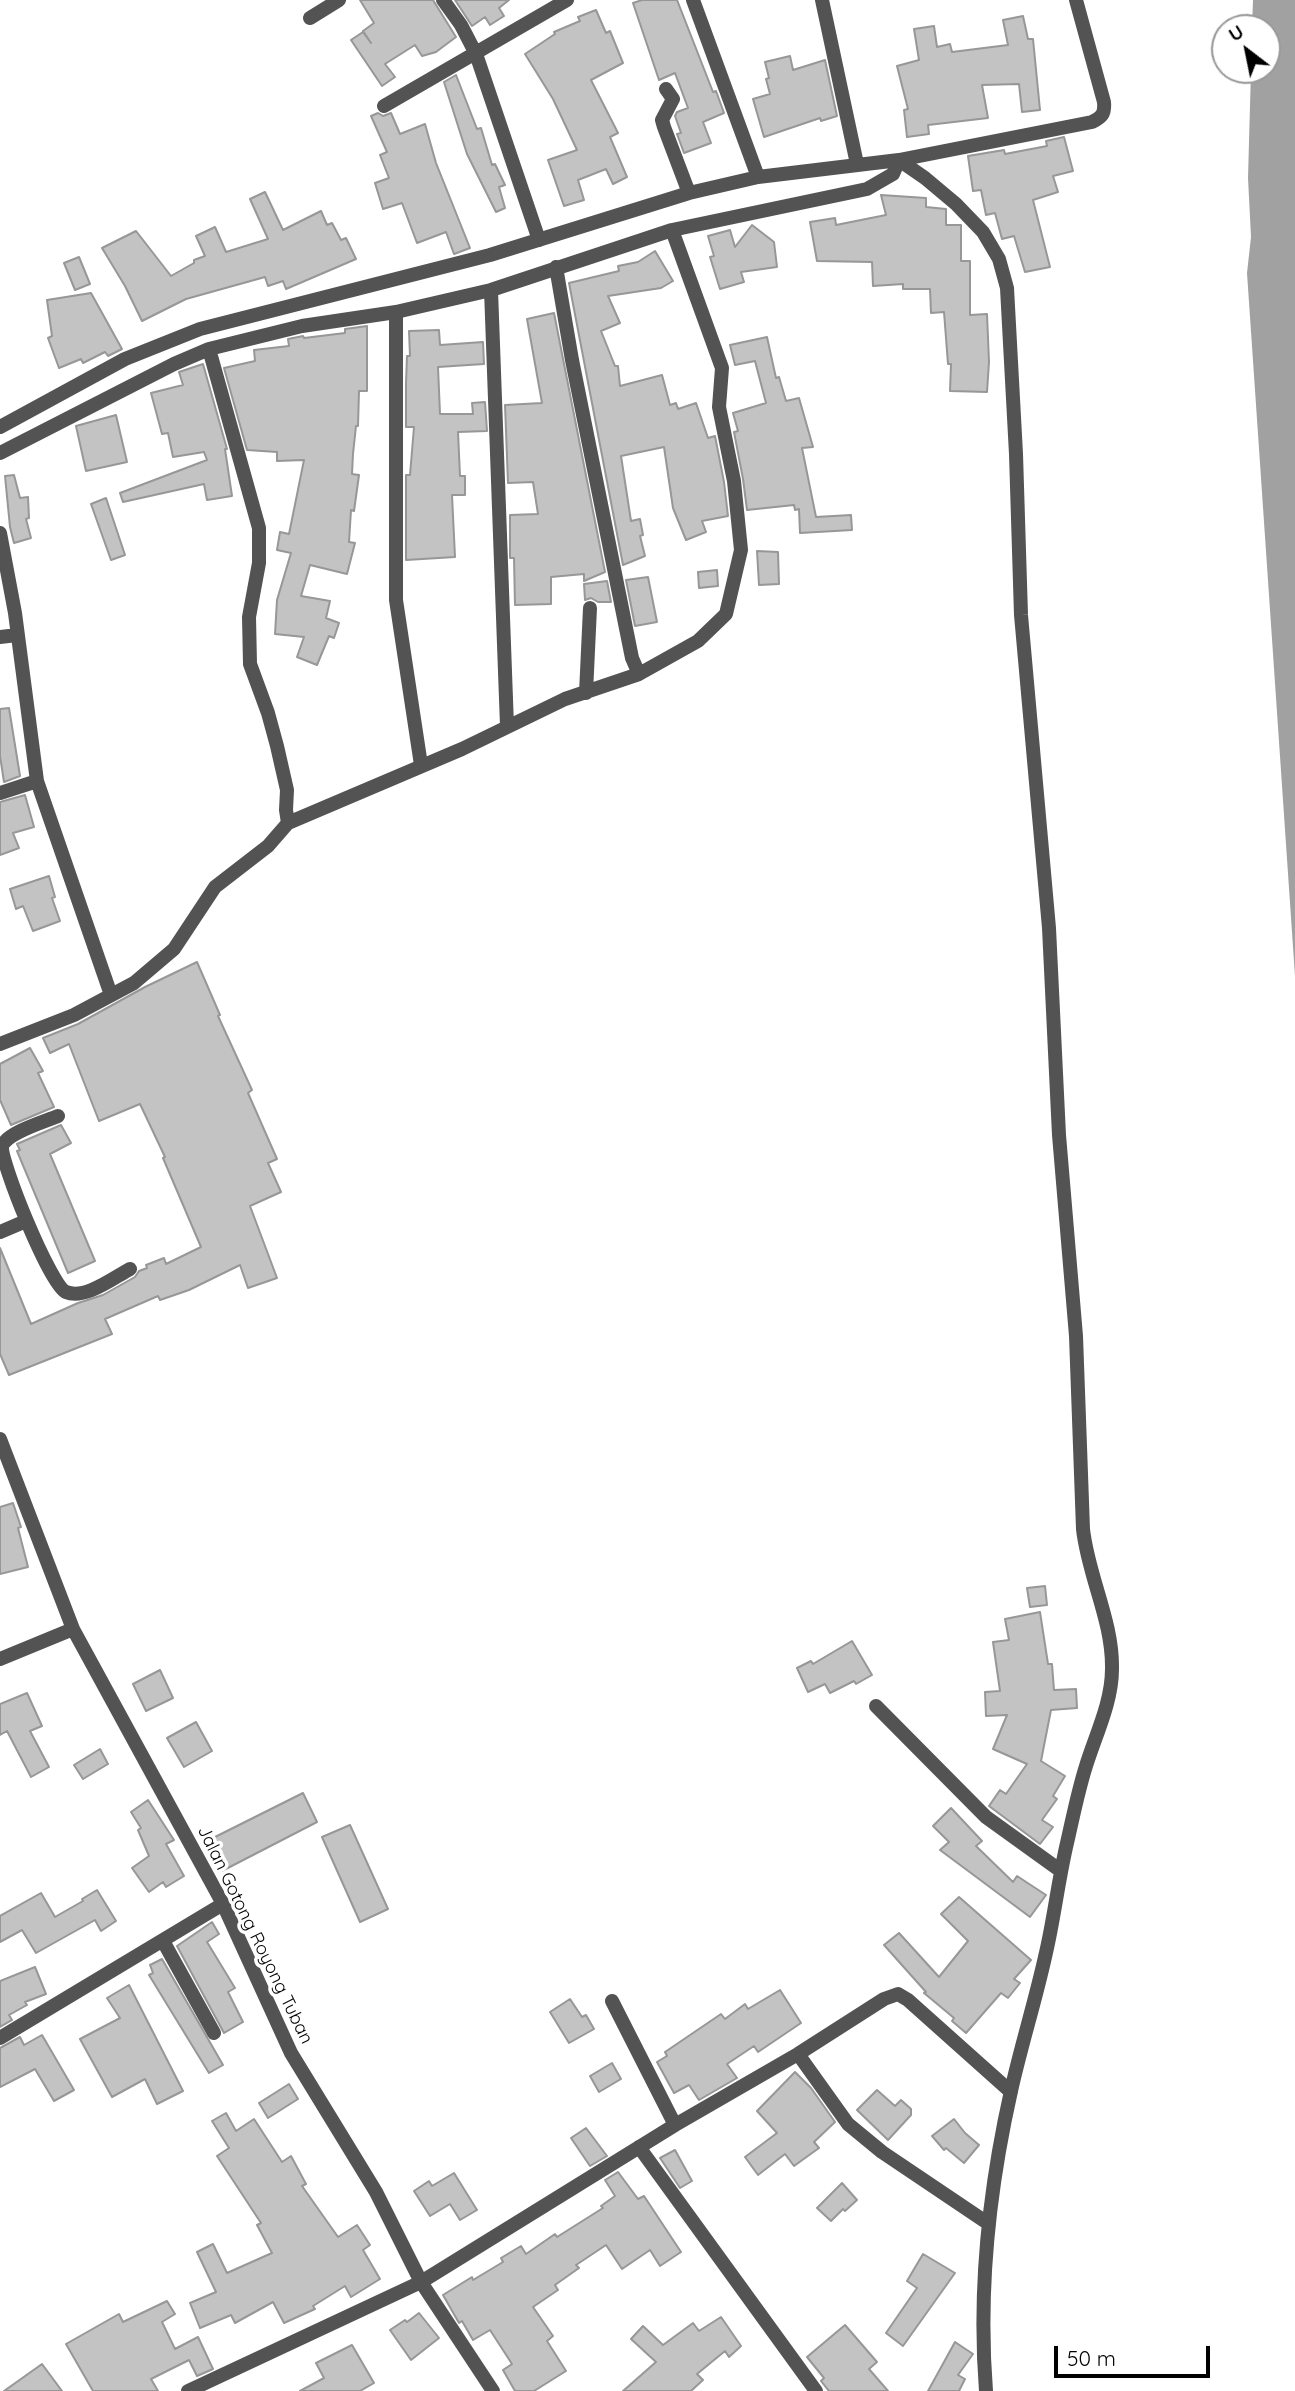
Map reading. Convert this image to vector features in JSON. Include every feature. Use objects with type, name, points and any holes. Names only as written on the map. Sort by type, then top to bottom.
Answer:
[{"type":"street","points":[[310,18],[339,0]]},
{"type":"street","points":[[443,0],[477,54],[539,240]]},
{"type":"street","points":[[384,106],[566,0]]},
{"type":"street","points":[[693,0],[758,177]]},
{"type":"street","points":[[822,0],[857,164]]},
{"type":"street","points":[[0,428],[125,359],[200,329],[490,255],[689,193],[758,177],[899,160],[1092,122],[1102,117],[1105,111],[1104,103],[1076,0]]},
{"type":"street","points":[[666,89],[673,99],[662,120],[689,193]]},
{"type":"street","points":[[0,453],[174,364],[209,349],[302,326],[396,312],[491,289],[672,230],[867,189],[894,174],[899,160]]},
{"type":"street","points":[[899,160],[935,187],[984,232],[999,259],[1007,288],[1021,615],[1049,928],[1059,1135],[1076,1336],[1083,1529],[1086,1554],[1109,1636],[1112,1668],[1109,1694],[1085,1768],[1060,1871],[1046,1955],[1011,2092],[989,2224],[983,2288],[986,2391]]},
{"type":"street","points":[[0,1044],[74,1015],[134,983],[174,949],[215,887],[268,846],[288,823],[586,692],[639,674],[698,641],[726,614],[741,550],[734,481],[719,407],[722,369],[672,230]]},
{"type":"street","points":[[556,267],[632,657],[639,674]]},
{"type":"street","points":[[491,289],[507,726]]},
{"type":"street","points":[[396,312],[396,600],[421,765]]},
{"type":"street","points":[[209,349],[258,528],[259,564],[249,617],[250,664],[277,746],[287,790],[288,823]]},
{"type":"street","points":[[0,533],[18,635],[37,781],[111,995]]},
{"type":"street","points":[[586,692],[590,608]]},
{"type":"street","points":[[0,637],[18,635]]},
{"type":"street","points":[[0,793],[37,781]]},
{"type":"street","points":[[58,1116],[10,1136],[0,1150],[26,1221],[54,1280],[63,1291],[76,1294],[130,1269]]},
{"type":"street","points":[[0,1232],[26,1221]]},
{"type":"street","name":"Jalan Gotong Royong Tuban","points":[[0,1440],[73,1629],[223,1905],[291,2053],[376,2192],[422,2282],[493,2391]]},
{"type":"street","points":[[0,1659],[73,1629]]},
{"type":"street","points":[[876,1706],[986,1816],[1060,1871]]},
{"type":"street","points":[[1,2036],[223,1905]]},
{"type":"street","points":[[163,1941],[214,2033]]},
{"type":"street","points":[[188,2391],[422,2282],[675,2125],[898,1994],[1011,2092]]},
{"type":"street","points":[[612,2001],[675,2125]]},
{"type":"street","points":[[798,2054],[848,2124],[882,2152],[989,2224]]},
{"type":"street","points":[[639,2147],[816,2391]]},
{"type":"shaded area","points":[[1253,0],[1295,0],[1295,976],[1247,273],[1251,237],[1248,178],[1251,84],[1281,84],[1281,14],[1252,14]]},
{"type":"building","points":[[360,0],[433,0],[456,37],[436,52],[422,56],[415,45],[385,64],[395,77],[382,86],[351,40],[363,32],[371,43],[363,31],[374,23]]},
{"type":"building","points":[[455,0],[509,0],[499,8],[504,16],[490,25],[485,17],[472,26]]},
{"type":"building","points":[[642,0],[677,0],[724,113],[703,122],[711,143],[684,153],[677,134],[681,133],[675,116],[677,112],[688,108],[675,73],[659,80],[633,3]]},
{"type":"building","points":[[596,10],[606,33],[610,31],[623,63],[591,80],[618,133],[610,137],[627,177],[613,184],[606,169],[578,180],[584,200],[564,206],[548,160],[577,150],[553,99],[525,54],[555,34],[554,32],[580,21],[578,17]]},
{"type":"building","points":[[1023,16],[1028,39],[1033,39],[1040,110],[1022,112],[1019,84],[982,85],[988,118],[928,125],[929,134],[907,137],[904,110],[908,109],[897,66],[919,60],[914,29],[934,26],[937,47],[950,44],[952,52],[1008,45],[1003,20]]},
{"type":"building","points":[[790,56],[793,70],[825,60],[837,116],[821,121],[820,118],[764,137],[753,99],[770,94],[765,62]]},
{"type":"building","points":[[456,75],[477,129],[481,128],[492,165],[495,164],[505,185],[499,187],[505,208],[496,212],[467,154],[444,82]]},
{"type":"building","points":[[378,113],[383,116],[391,113],[400,134],[425,124],[436,163],[470,248],[454,254],[446,232],[417,243],[402,203],[383,209],[375,183],[389,178],[380,155],[387,152],[371,116]]},
{"type":"building","points":[[1064,137],[1073,171],[1053,176],[1058,192],[1033,200],[1050,267],[1025,272],[1014,236],[1002,239],[995,213],[986,215],[981,190],[973,191],[968,156],[1004,150],[1005,154],[1047,146],[1046,141]]},
{"type":"building","points":[[265,192],[283,230],[321,211],[327,225],[332,223],[341,240],[346,238],[356,259],[286,289],[283,281],[268,286],[265,277],[186,299],[142,321],[102,248],[136,231],[171,276],[194,263],[194,260],[205,256],[196,236],[215,227],[226,252],[268,239],[250,199]]},
{"type":"building","points":[[881,195],[926,198],[926,207],[946,209],[946,225],[961,225],[961,261],[970,261],[970,315],[987,314],[987,392],[950,391],[951,364],[948,364],[944,312],[931,313],[930,289],[903,289],[903,284],[873,286],[872,262],[817,261],[810,222],[835,218],[836,225],[886,215]]},
{"type":"building","points":[[752,225],[774,242],[777,267],[741,272],[744,282],[720,289],[710,257],[714,256],[708,236],[730,230],[735,247]]},
{"type":"building","points":[[655,251],[673,281],[661,288],[608,296],[620,323],[601,331],[615,366],[618,366],[620,386],[662,375],[670,405],[676,403],[678,409],[696,403],[708,438],[715,436],[728,516],[702,521],[706,532],[686,540],[673,508],[664,447],[621,456],[631,521],[640,519],[643,535],[640,536],[645,556],[623,565],[569,283],[619,271],[618,266],[638,262]]},
{"type":"building","points":[[79,257],[90,284],[75,290],[64,263]]},
{"type":"building","points":[[91,293],[122,349],[108,356],[105,352],[83,363],[81,359],[59,368],[48,338],[52,336],[47,300]]},
{"type":"building","points":[[554,313],[605,572],[584,581],[584,574],[551,577],[551,604],[515,605],[514,558],[510,558],[510,515],[538,514],[533,482],[508,483],[505,405],[542,403],[527,319]]},
{"type":"building","points":[[367,326],[367,391],[359,391],[358,426],[353,454],[352,474],[359,475],[354,511],[351,510],[349,542],[355,543],[347,574],[310,565],[301,596],[330,601],[326,618],[339,623],[334,638],[329,636],[317,665],[297,657],[304,637],[275,634],[277,600],[291,553],[277,550],[280,532],[289,534],[304,460],[277,461],[277,452],[247,450],[224,368],[255,361],[254,350],[289,346],[288,339],[345,333],[345,329]]},
{"type":"building","points":[[439,330],[440,345],[483,342],[484,364],[438,367],[440,414],[473,414],[472,403],[485,402],[487,431],[458,432],[460,476],[465,476],[465,495],[452,495],[455,557],[406,560],[406,475],[410,475],[414,427],[406,427],[409,331]]},
{"type":"building","points":[[767,337],[776,378],[779,377],[786,401],[799,398],[813,447],[802,448],[816,517],[851,515],[852,530],[800,533],[799,509],[795,510],[794,505],[747,510],[734,432],[738,431],[733,413],[766,403],[755,361],[735,365],[730,345]]},
{"type":"building","points":[[203,364],[227,449],[232,496],[207,500],[204,484],[123,502],[120,493],[207,460],[204,452],[173,457],[168,433],[162,434],[151,393],[183,385],[179,372]]},
{"type":"building","points":[[116,415],[127,462],[86,471],[76,426]]},
{"type":"building","points":[[14,475],[20,498],[28,497],[29,518],[26,519],[31,538],[14,543],[5,476]]},
{"type":"building","points":[[106,498],[125,555],[111,560],[91,504]]},
{"type":"building","points":[[757,551],[778,552],[779,584],[759,585]]},
{"type":"building","points":[[717,570],[718,586],[699,588],[698,572]]},
{"type":"building","points":[[648,577],[657,622],[635,626],[626,580]]},
{"type":"building","points":[[607,581],[611,602],[598,602],[591,598],[585,600],[584,584]]},
{"type":"building","points":[[9,708],[20,776],[4,782],[0,756],[0,709]]},
{"type":"building","points":[[25,795],[34,827],[13,833],[19,848],[0,855],[0,802]]},
{"type":"building","points":[[49,876],[55,897],[52,898],[60,921],[33,931],[23,906],[16,909],[10,889]]},
{"type":"building","points":[[197,962],[252,1090],[248,1093],[277,1159],[268,1163],[281,1192],[250,1206],[277,1278],[248,1288],[240,1265],[189,1290],[160,1300],[158,1296],[105,1319],[112,1334],[9,1375],[0,1354],[0,1248],[31,1324],[103,1295],[135,1277],[139,1271],[147,1268],[146,1265],[164,1258],[166,1264],[201,1247],[163,1158],[165,1157],[140,1104],[99,1121],[69,1044],[50,1053],[43,1038],[78,1024]]},
{"type":"building","points":[[30,1048],[43,1071],[38,1073],[54,1107],[11,1125],[0,1100],[0,1064]]},
{"type":"building","points":[[61,1125],[71,1143],[50,1154],[95,1261],[68,1273],[17,1151],[20,1150],[17,1144]]},
{"type":"building","points":[[13,1503],[21,1527],[18,1528],[28,1567],[0,1574],[0,1507]]},
{"type":"building","points":[[1045,1586],[1047,1605],[1030,1607],[1027,1588]]},
{"type":"building","points":[[1040,1612],[1048,1664],[1052,1664],[1054,1690],[1076,1689],[1077,1708],[1051,1710],[1041,1761],[1065,1776],[1053,1796],[1057,1799],[1042,1820],[1053,1827],[1040,1844],[989,1806],[1000,1790],[1006,1794],[1027,1764],[993,1749],[1007,1715],[986,1716],[985,1692],[1000,1691],[993,1642],[1009,1640],[1005,1619]]},
{"type":"building","points":[[852,1641],[872,1675],[830,1693],[825,1684],[808,1692],[797,1668],[811,1661],[813,1664]]},
{"type":"building","points":[[160,1670],[173,1698],[146,1711],[133,1684]]},
{"type":"building","points":[[27,1693],[42,1726],[30,1731],[49,1767],[31,1777],[7,1731],[0,1735],[0,1704]]},
{"type":"building","points":[[196,1722],[212,1751],[184,1767],[167,1738]]},
{"type":"building","points":[[100,1749],[108,1764],[83,1779],[74,1765]]},
{"type":"building","points":[[303,1793],[317,1822],[222,1871],[207,1841]]},
{"type":"building","points":[[148,1800],[174,1840],[166,1844],[184,1876],[166,1887],[163,1882],[149,1892],[132,1868],[149,1856],[138,1830],[141,1828],[131,1812]]},
{"type":"building","points":[[951,1808],[982,1841],[976,1846],[1013,1882],[1017,1876],[1046,1895],[1030,1917],[940,1850],[949,1842],[933,1826]]},
{"type":"building","points":[[350,1825],[388,1909],[360,1922],[322,1837]]},
{"type":"building","points":[[97,1890],[116,1921],[101,1931],[95,1920],[36,1953],[22,1930],[0,1942],[0,1916],[41,1893],[55,1917]]},
{"type":"building","points":[[959,1897],[1031,1960],[1014,1979],[1020,1983],[1008,1998],[1001,1993],[966,2033],[952,2021],[954,2018],[924,1993],[926,1992],[884,1945],[899,1933],[939,1977],[968,1941],[941,1914]]},
{"type":"building","points":[[212,1922],[219,1934],[207,1942],[235,1988],[228,1992],[243,2022],[224,2033],[177,1946]]},
{"type":"building","points":[[162,1959],[223,2065],[209,2073],[149,1975],[153,1973],[150,1965]]},
{"type":"building","points":[[35,1967],[46,1994],[25,2002],[27,2005],[9,2015],[12,2020],[0,2027],[0,1981]]},
{"type":"building","points":[[129,1985],[183,2091],[157,2104],[145,2079],[112,2097],[80,2039],[120,2018],[107,1998]]},
{"type":"building","points":[[780,1990],[801,2023],[758,2052],[754,2046],[727,2064],[737,2078],[699,2100],[689,2085],[674,2093],[657,2062],[667,2056],[665,2052],[721,2014],[725,2019],[745,2004],[748,2009]]},
{"type":"building","points":[[570,1999],[582,2017],[586,2015],[594,2029],[569,2043],[550,2012]]},
{"type":"building","points":[[42,2035],[74,2090],[54,2101],[35,2069],[0,2087],[0,2048],[20,2037],[24,2045]]},
{"type":"building","points":[[612,2063],[621,2079],[599,2092],[590,2076]]},
{"type":"building","points":[[795,2072],[811,2088],[835,2122],[814,2142],[819,2148],[794,2166],[785,2154],[758,2175],[745,2157],[777,2133],[757,2111]]},
{"type":"building","points":[[289,2084],[298,2099],[268,2118],[259,2103]]},
{"type":"building","points":[[877,2090],[895,2106],[901,2100],[911,2109],[911,2115],[888,2140],[857,2110]]},
{"type":"building","points":[[226,2113],[236,2131],[254,2119],[282,2162],[291,2156],[306,2184],[302,2186],[338,2237],[357,2225],[370,2245],[363,2250],[380,2279],[351,2297],[345,2286],[313,2306],[315,2309],[284,2323],[273,2302],[235,2323],[231,2315],[200,2328],[190,2303],[216,2292],[197,2252],[213,2244],[227,2273],[272,2253],[257,2225],[261,2223],[217,2156],[229,2148],[212,2121]]},
{"type":"building","points":[[954,2119],[979,2145],[964,2163],[946,2148],[944,2150],[932,2136]]},
{"type":"building","points":[[586,2128],[607,2156],[590,2166],[571,2138]]},
{"type":"building","points":[[675,2150],[692,2181],[680,2188],[660,2158]]},
{"type":"building","points":[[618,2172],[638,2199],[644,2196],[681,2252],[660,2266],[650,2250],[622,2269],[606,2245],[576,2265],[579,2268],[555,2285],[558,2290],[533,2307],[553,2336],[547,2341],[566,2371],[534,2391],[515,2391],[503,2370],[512,2364],[490,2330],[473,2340],[462,2321],[459,2323],[443,2295],[503,2262],[501,2258],[521,2246],[526,2254],[555,2234],[557,2237],[603,2208],[601,2206],[615,2196],[605,2180]]},
{"type":"building","points":[[454,2173],[477,2210],[460,2220],[450,2204],[430,2216],[414,2191],[429,2181],[432,2186]]},
{"type":"building","points":[[842,2183],[857,2200],[831,2221],[817,2208]]},
{"type":"building","points":[[923,2254],[955,2273],[903,2346],[886,2333],[917,2288],[907,2281]]},
{"type":"building","points":[[167,2301],[175,2314],[162,2322],[175,2349],[198,2337],[213,2369],[197,2376],[189,2360],[151,2379],[158,2391],[93,2391],[66,2344],[119,2314],[123,2322]]},
{"type":"building","points":[[419,2313],[439,2338],[411,2360],[390,2330]]},
{"type":"building","points":[[721,2317],[741,2346],[729,2357],[725,2351],[697,2374],[703,2380],[691,2391],[623,2391],[656,2362],[631,2339],[643,2326],[663,2345],[693,2323],[699,2331]]},
{"type":"building","points":[[845,2325],[877,2362],[869,2369],[888,2391],[829,2391],[821,2381],[824,2378],[807,2357]]},
{"type":"building","points":[[955,2342],[973,2354],[958,2375],[965,2379],[959,2391],[928,2391]]},
{"type":"building","points":[[352,2345],[374,2383],[360,2391],[300,2391],[324,2378],[316,2363]]},
{"type":"building","points":[[42,2364],[62,2391],[4,2391]]}]
